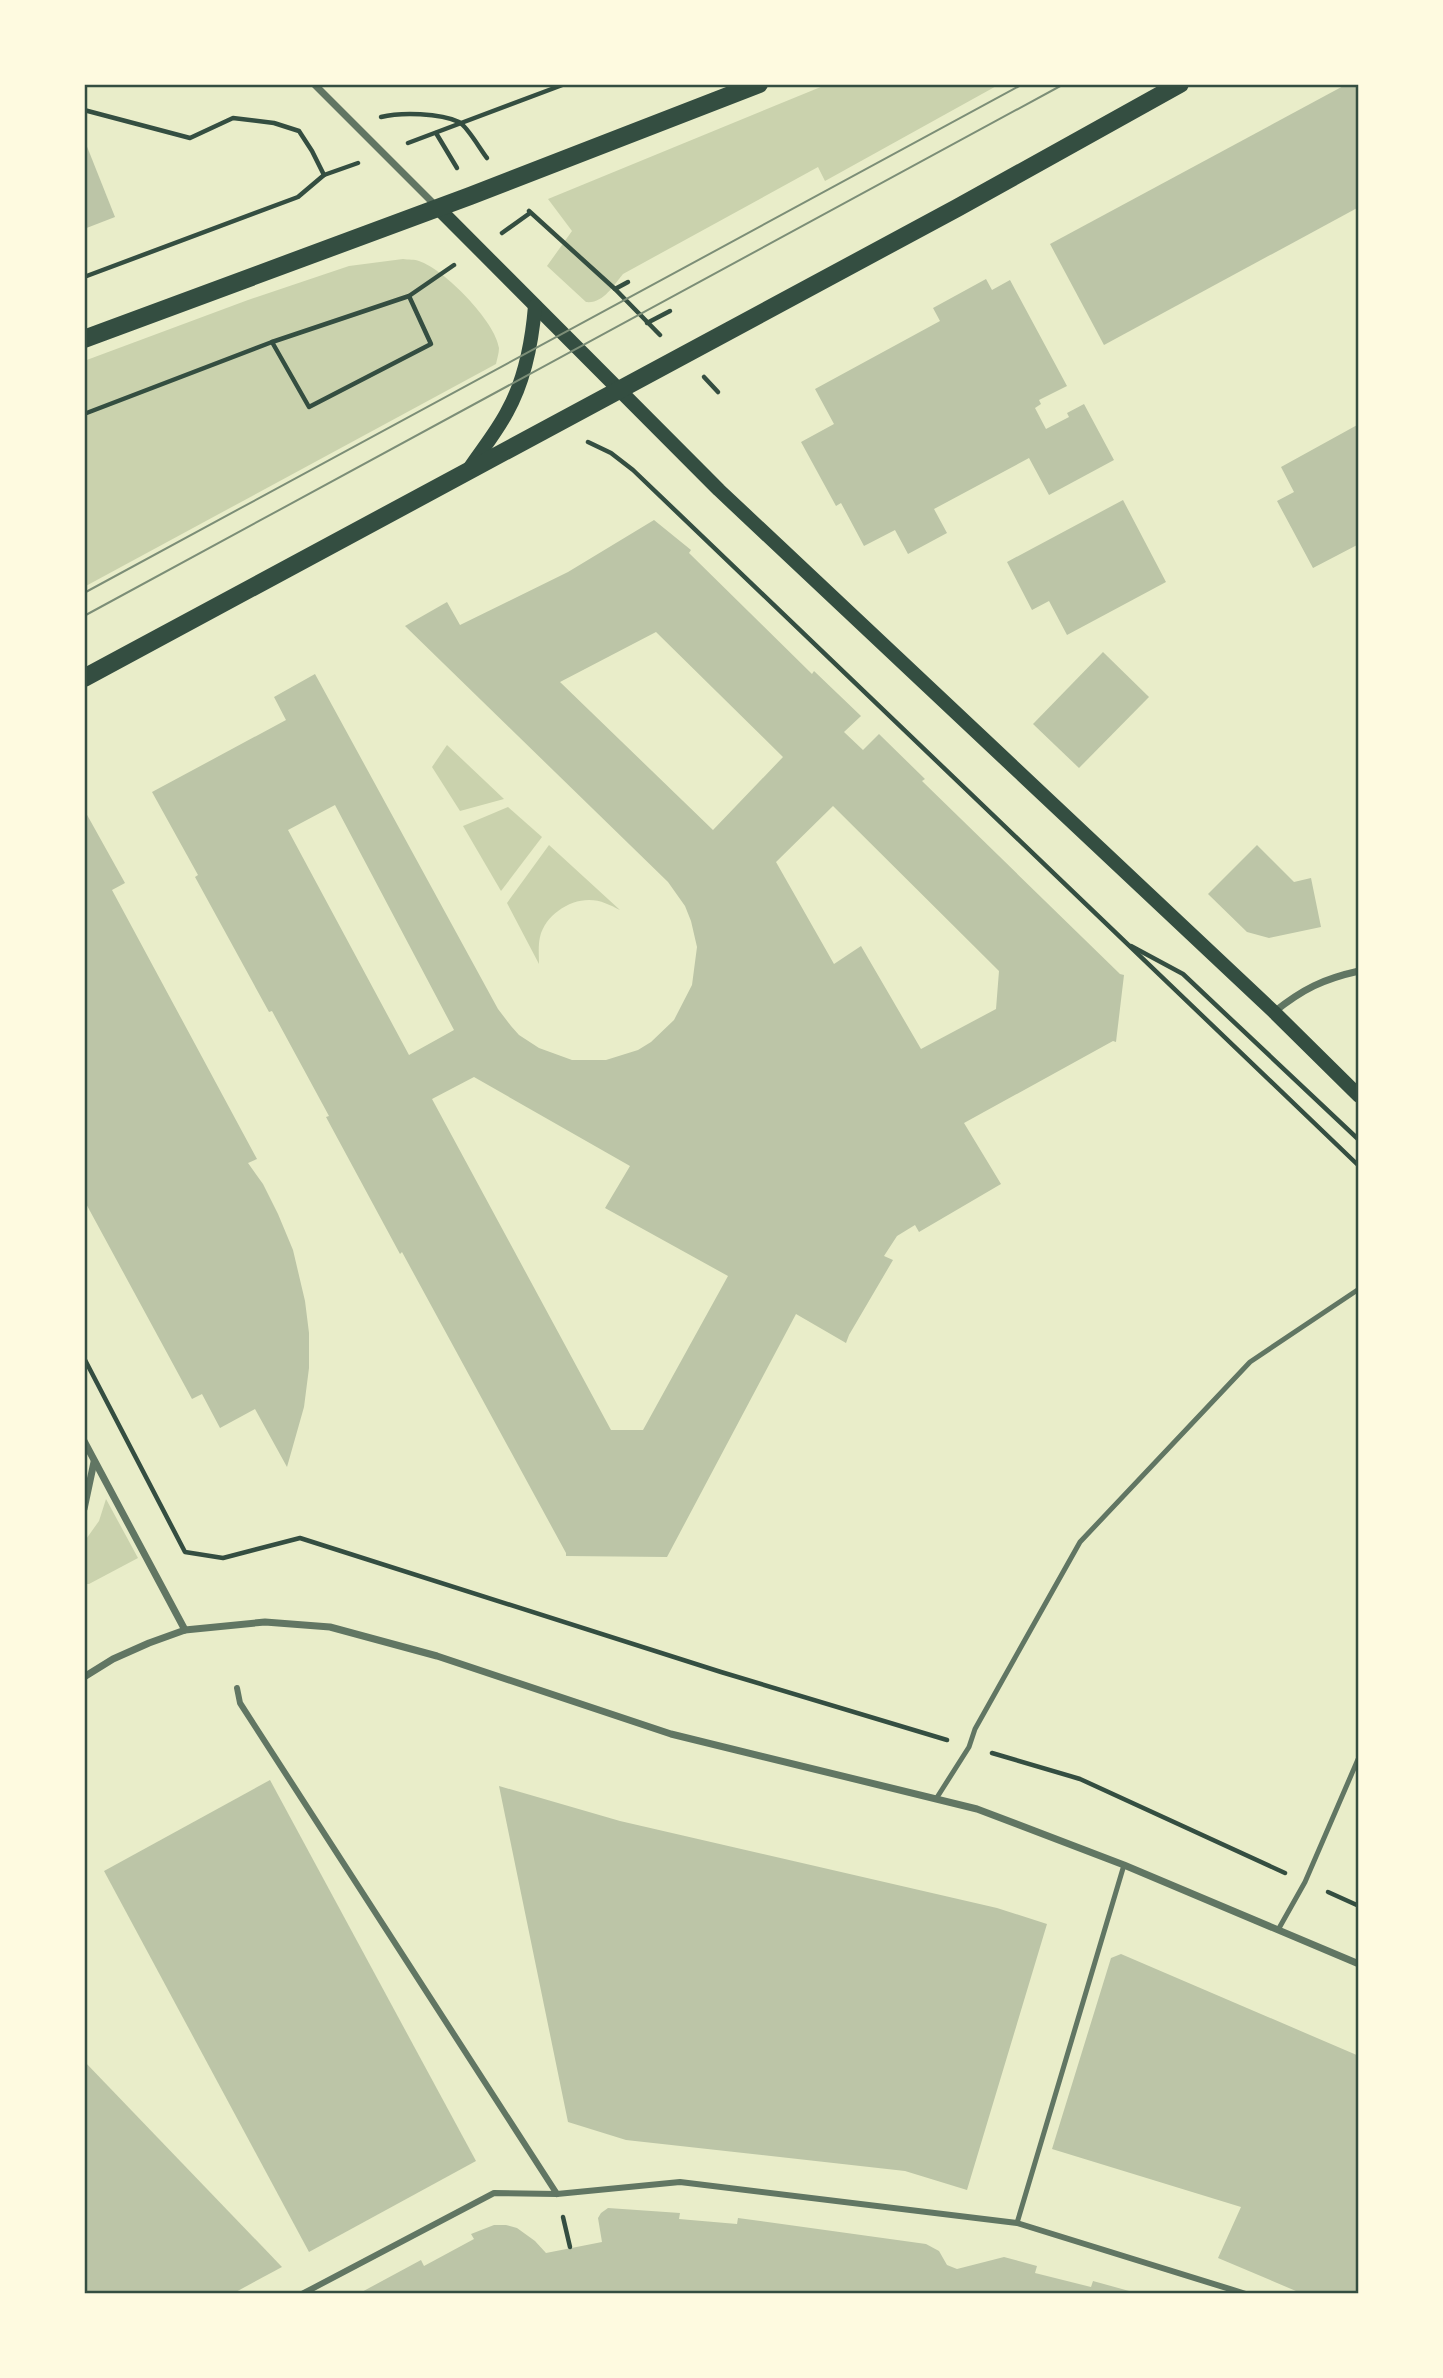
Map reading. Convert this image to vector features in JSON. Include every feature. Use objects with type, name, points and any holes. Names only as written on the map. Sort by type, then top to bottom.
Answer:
[{"type":"main road","points":[[84,339],[470,197],[759,84]]},
{"type":"main road","points":[[84,678],[945,215],[1180,84]]},
{"type":"main road","points":[[437,207],[719,490],[1274,1012],[1359,1096]]},
{"type":"main road","points":[[466,473],[507,413],[523,378],[535,306]]},
{"type":"street","points":[[314,84],[437,207]]},
{"type":"street","points":[[1274,1012],[1298,993],[1319,982],[1359,971]]},
{"type":"street","points":[[84,1441],[185,1630]]},
{"type":"street","points":[[84,1509],[94,1462]]},
{"type":"street","points":[[84,1676],[125,1653],[185,1630],[265,1622],[330,1627],[437,1656],[671,1734],[977,1809],[1124,1864],[1359,1964]]},
{"type":"street","points":[[237,1688],[240,1703],[557,2194]]},
{"type":"street","points":[[303,2294],[494,2193],[557,2194],[680,2182],[1017,2223],[1246,2294]]},
{"type":"lane","points":[[936,1799],[969,1747],[975,1729],[1080,1542],[1251,1362],[1359,1289]]},
{"type":"lane","points":[[1279,1930],[1305,1882],[1359,1756]]},
{"type":"lane","points":[[1017,2223],[1124,1864]]},
{"type":"path","points":[[84,277],[298,197],[324,176],[565,84]]},
{"type":"path","points":[[84,110],[190,138],[233,118],[274,123],[299,131],[324,176]]},
{"type":"path","points":[[353,123],[393,114],[430,116],[461,123]]},
{"type":"path","points":[[510,228],[530,213],[615,289],[666,340]]},
{"type":"path","points":[[84,414],[272,342],[409,296],[444,272]]},
{"type":"path","points":[[615,289],[628,282]]},
{"type":"path","points":[[272,342],[309,407],[431,344],[409,296]]},
{"type":"path","points":[[647,323],[670,311]]},
{"type":"path","points":[[556,424],[611,453],[633,470],[1359,1166]]},
{"type":"path","points":[[1124,942],[1183,974],[1359,1140]]},
{"type":"path","points":[[84,1358],[185,1552],[223,1558],[300,1538],[721,1672],[1080,1779],[1359,1906]]},
{"type":"green space","points":[[828,84],[1000,84],[825,181],[818,167],[623,274],[598,300],[586,302],[547,266],[572,231],[548,199]]},
{"type":"green space","points":[[403,259],[417,260],[442,274],[479,311],[496,337],[499,348],[496,364],[84,587],[84,361],[349,266]]},
{"type":"green space","points":[[447,745],[504,799],[460,811],[432,767]]},
{"type":"green space","points":[[508,807],[542,837],[501,891],[463,826]]},
{"type":"green space","points":[[549,845],[620,910],[589,900],[573,903],[558,911],[547,922],[540,937],[539,964],[507,903]]},
{"type":"green space","points":[[106,1499],[138,1558],[89,1584],[84,1584],[84,1542],[99,1521]]},
{"type":"building","points":[[1347,84],[1359,84],[1359,207],[1104,345],[1050,244]]},
{"type":"building","points":[[84,139],[115,217],[84,229]]},
{"type":"building","points":[[986,279],[992,290],[1010,280],[1067,386],[1039,400],[1041,404],[1035,408],[1046,429],[1069,417],[1067,413],[1084,404],[1114,460],[1049,495],[1029,458],[934,509],[947,533],[908,554],[895,530],[864,546],[841,503],[836,506],[801,442],[834,424],[815,389],[940,321],[933,308]]},
{"type":"building","points":[[1359,424],[1359,544],[1313,568],[1277,501],[1294,492],[1281,467]]},
{"type":"building","points":[[1123,500],[1166,582],[1067,635],[1049,601],[1032,610],[1007,562]]},
{"type":"building","points":[[654,520],[691,550],[689,553],[812,674],[814,671],[861,716],[844,732],[863,750],[879,734],[925,779],[922,781],[1124,975],[1116,1042],[1113,1041],[964,1123],[1001,1184],[919,1232],[915,1225],[897,1236],[884,1256],[893,1260],[846,1343],[796,1314],[667,1557],[566,1556],[326,1117],[329,1116],[272,1011],[269,1012],[195,877],[198,875],[152,792],[286,720],[274,697],[315,674],[498,1009],[511,1026],[519,1035],[539,1048],[572,1060],[606,1060],[638,1050],[651,1042],[674,1020],[692,985],[697,947],[685,906],[668,882],[405,626],[447,602],[460,625],[568,572]],"holes":[[[656,632],[783,757],[713,830],[560,682]],[[335,805],[454,1030],[409,1055],[288,830]],[[833,806],[999,971],[996,1009],[921,1049],[861,946],[834,964],[776,862]],[[474,1077],[630,1166],[605,1208],[728,1276],[643,1430],[611,1430],[432,1099]]]},
{"type":"building","points":[[1103,652],[1149,697],[1079,768],[1033,724]]},
{"type":"building","points":[[86,813],[125,883],[112,890],[257,1159],[248,1163],[263,1184],[293,1250],[305,1301],[309,1368],[304,1407],[287,1467],[255,1409],[220,1428],[202,1394],[192,1399],[84,1200]]},
{"type":"building","points":[[1257,845],[1294,882],[1311,878],[1321,927],[1269,938],[1247,932],[1208,894]]},
{"type":"building","points":[[270,1780],[476,2161],[309,2252],[104,1871]]},
{"type":"building","points":[[499,1786],[620,1821],[997,1908],[1047,1924],[967,2190],[905,2171],[626,2140],[568,2122]]},
{"type":"building","points":[[1121,1954],[1359,2056],[1359,2294],[1303,2294],[1218,2258],[1241,2207],[1052,2149],[1111,1958]]},
{"type":"building","points":[[84,2061],[282,2267],[232,2294],[84,2294]]},
{"type":"building","points":[[608,2208],[680,2213],[679,2219],[737,2224],[738,2218],[926,2244],[939,2251],[947,2265],[957,2269],[1004,2257],[1037,2266],[1035,2273],[1091,2287],[1093,2281],[1140,2294],[358,2294],[421,2260],[424,2266],[474,2239],[471,2234],[494,2225],[517,2228],[546,2253],[602,2242],[598,2218]]},
{"type":"tram line","points":[[84,593],[1023,84]]},
{"type":"tram line","points":[[84,616],[1064,84]]}]
